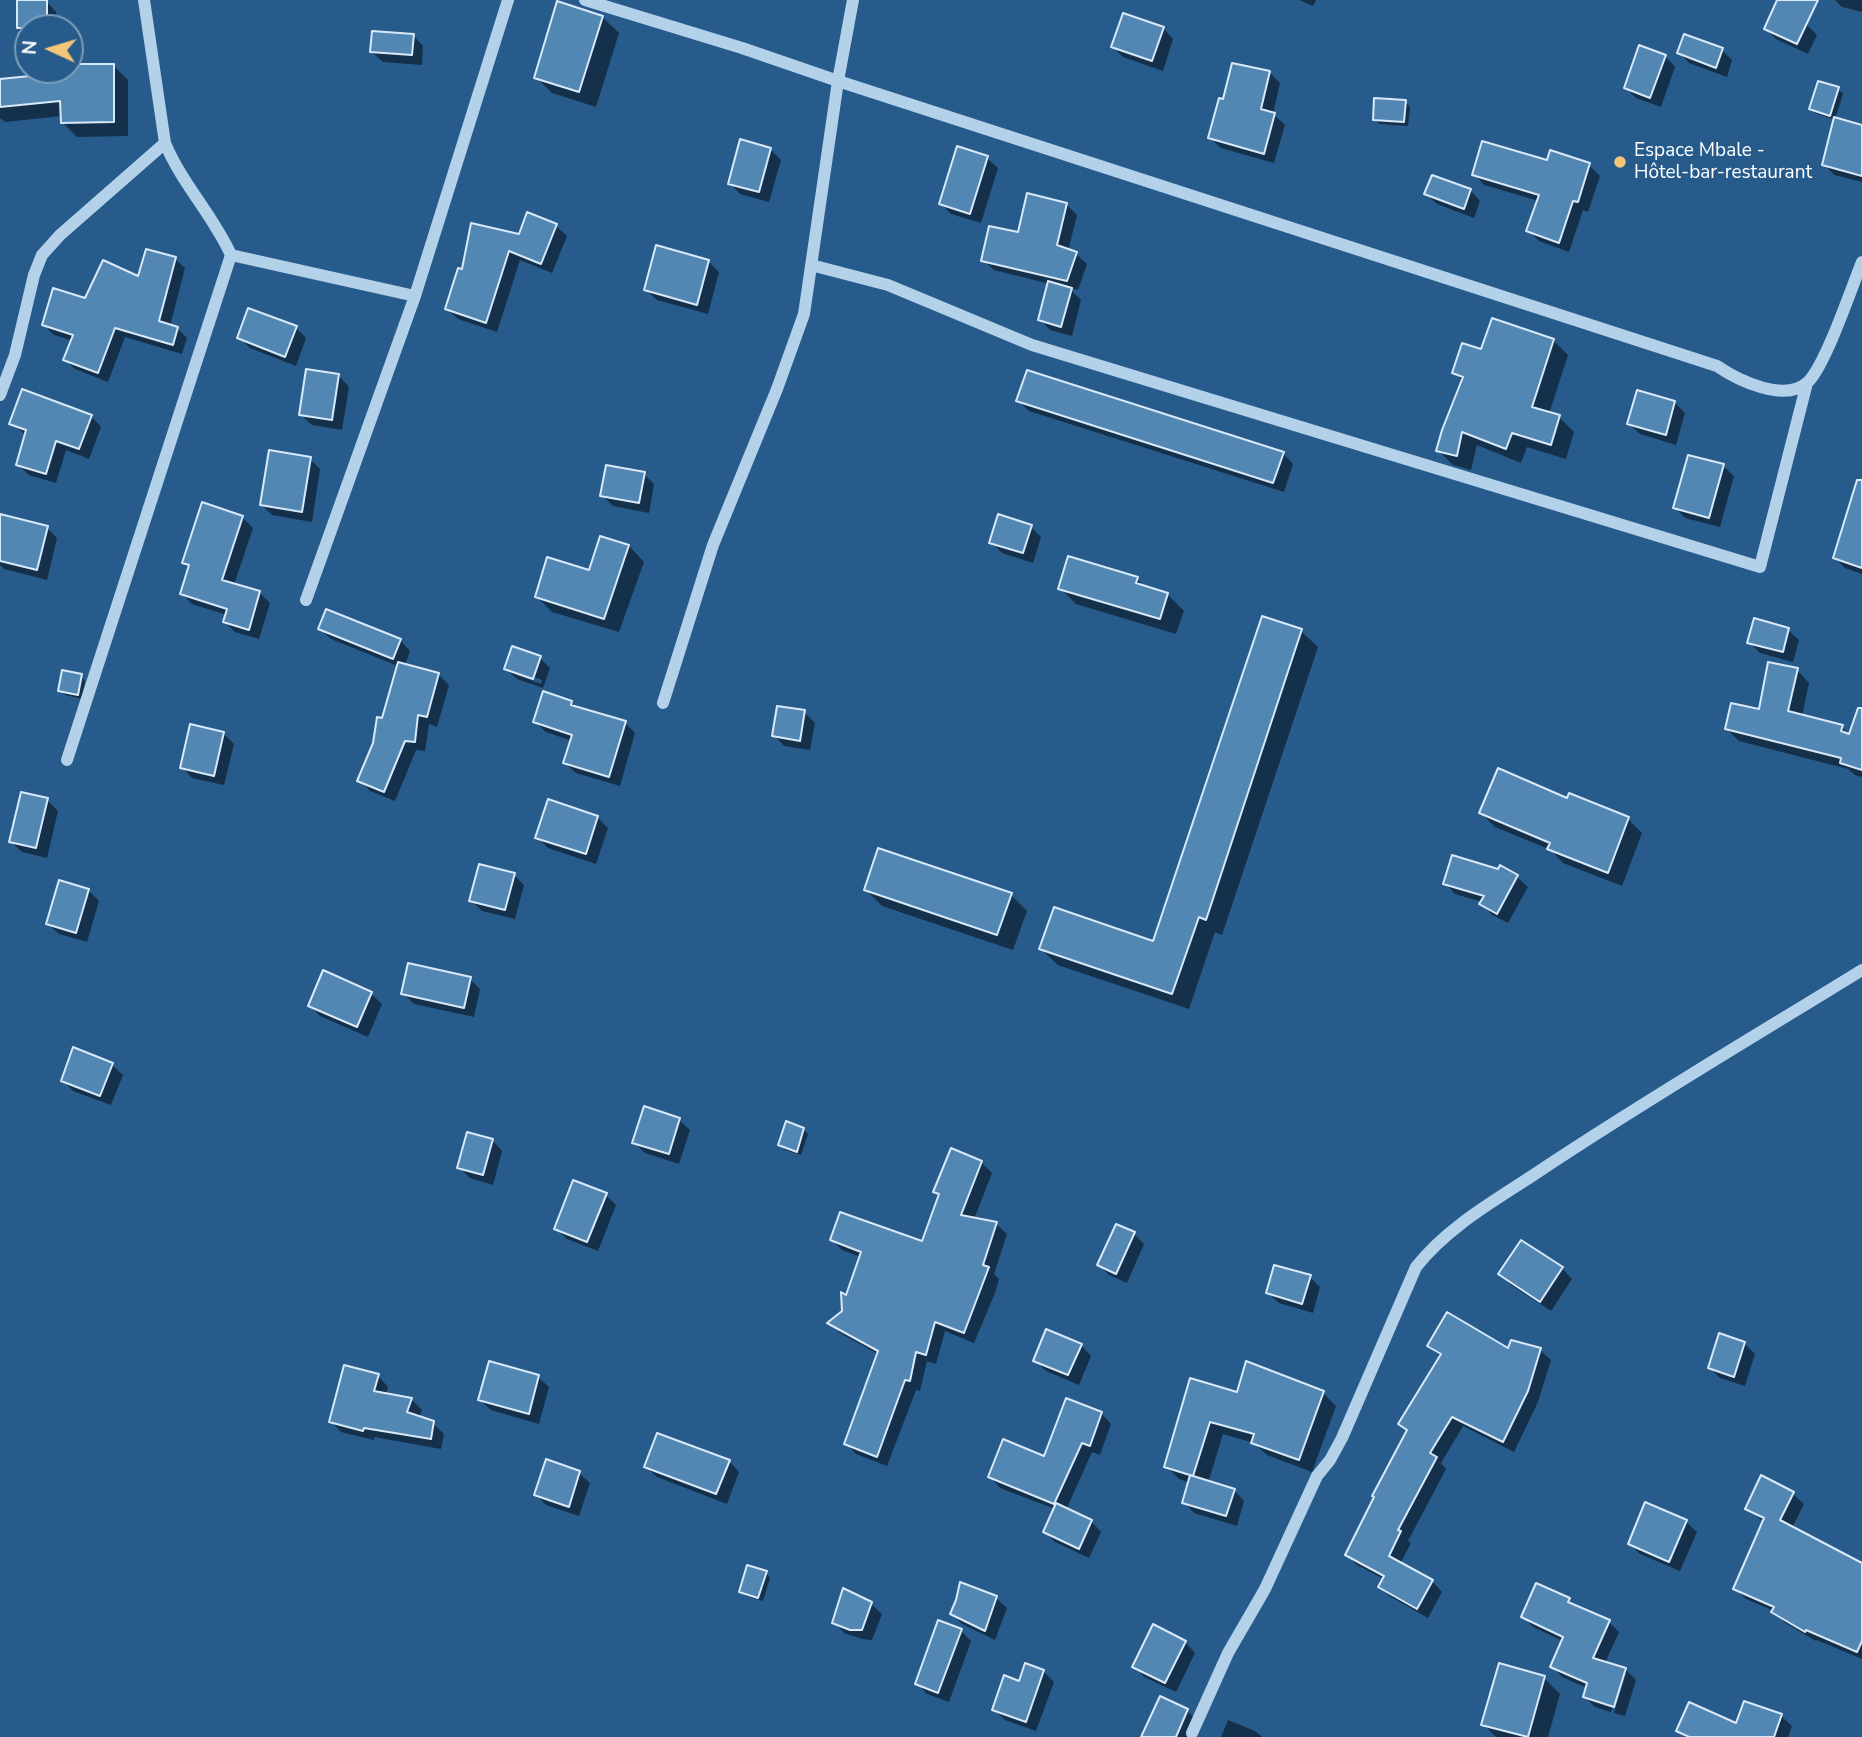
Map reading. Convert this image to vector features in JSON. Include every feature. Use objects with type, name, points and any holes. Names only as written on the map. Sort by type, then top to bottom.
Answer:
[{"type":"street","points":[[68,760],[231,255],[225,240],[174,165],[165,143],[144,0]]},
{"type":"street","points":[[306,600],[415,296],[508,0]]},
{"type":"street","points":[[585,0],[742,48],[838,82],[1717,366],[1736,379],[1760,387],[1787,391],[1807,383]]},
{"type":"street","points":[[663,703],[713,545],[777,389],[804,314],[838,82],[853,0]]},
{"type":"street","points":[[0,396],[15,355],[34,275],[42,255],[60,235],[165,143]]},
{"type":"street","points":[[231,255],[415,296]]},
{"type":"street","points":[[811,265],[888,285],[1032,345],[1760,566],[1807,383],[1819,366],[1862,262]]},
{"type":"street","points":[[1192,1733],[1228,1653],[1265,1589],[1317,1476],[1342,1438],[1416,1267],[1433,1246],[1583,1142],[1862,970]]},
{"type":"building","points":[[17,0],[47,0],[47,14],[17,14]]},
{"type":"building","points":[[1777,0],[1818,0],[1797,44],[1764,29]]},
{"type":"building","points":[[557,1],[603,16],[579,92],[534,78]]},
{"type":"building","points":[[1123,13],[1164,27],[1152,61],[1111,47]]},
{"type":"building","points":[[372,31],[414,34],[412,55],[370,52]]},
{"type":"building","points":[[1684,34],[1723,48],[1716,68],[1677,53]]},
{"type":"building","points":[[1639,45],[1666,55],[1650,98],[1624,88]]},
{"type":"building","points":[[1232,63],[1270,71],[1261,109],[1275,113],[1264,154],[1208,138],[1219,98],[1223,99]]},
{"type":"building","points":[[84,64],[114,64],[114,122],[61,123],[60,101],[0,107],[0,79],[14,78],[14,84],[84,84]]},
{"type":"building","points":[[1818,81],[1839,87],[1830,116],[1809,109]]},
{"type":"building","points":[[1374,98],[1406,100],[1404,122],[1373,120]]},
{"type":"building","points":[[1834,117],[1862,125],[1862,176],[1822,165]]},
{"type":"building","points":[[740,139],[771,148],[759,192],[728,184]]},
{"type":"building","points":[[1482,141],[1547,160],[1550,150],[1590,163],[1578,202],[1573,201],[1559,243],[1526,231],[1539,195],[1472,175]]},
{"type":"building","points":[[957,146],[988,156],[970,214],[939,204]]},
{"type":"building","points":[[1432,175],[1471,189],[1464,209],[1424,194]]},
{"type":"building","points":[[1027,193],[1067,203],[1057,245],[1077,252],[1067,281],[981,261],[989,226],[1018,232]]},
{"type":"building","points":[[527,212],[557,224],[541,264],[509,251],[486,323],[445,309],[458,268],[462,269],[471,223],[519,234]]},
{"type":"building","points":[[656,245],[709,260],[697,305],[644,290]]},
{"type":"building","points":[[146,249],[176,257],[159,321],[178,327],[173,345],[115,328],[98,373],[63,360],[73,335],[42,325],[53,288],[85,298],[103,260],[138,276]]},
{"type":"building","points":[[1048,281],[1072,288],[1061,327],[1038,320]]},
{"type":"building","points":[[248,308],[297,326],[285,357],[237,338]]},
{"type":"building","points":[[1492,318],[1554,339],[1532,407],[1560,415],[1551,445],[1512,433],[1506,449],[1462,432],[1457,456],[1436,451],[1463,377],[1452,373],[1462,343],[1481,349]]},
{"type":"building","points":[[306,369],[339,374],[332,420],[299,415]]},
{"type":"building","points":[[1027,370],[1284,452],[1273,483],[1016,401]]},
{"type":"building","points":[[22,389],[92,415],[79,449],[56,441],[46,474],[16,465],[26,430],[9,424]]},
{"type":"building","points":[[1637,390],[1675,401],[1666,435],[1627,424]]},
{"type":"building","points":[[269,450],[311,457],[302,512],[260,505]]},
{"type":"building","points":[[1688,455],[1724,464],[1709,518],[1673,508]]},
{"type":"building","points":[[606,465],[645,472],[639,503],[600,496]]},
{"type":"building","points":[[1857,480],[1862,480],[1862,568],[1833,558]]},
{"type":"building","points":[[202,502],[243,516],[222,580],[260,591],[249,630],[223,622],[227,609],[180,594],[189,565],[182,563]]},
{"type":"building","points":[[0,514],[48,526],[37,570],[0,561]]},
{"type":"building","points":[[998,514],[1032,525],[1023,553],[989,543]]},
{"type":"building","points":[[600,536],[629,545],[604,619],[535,597],[547,557],[589,570]]},
{"type":"building","points":[[1068,556],[1138,577],[1136,583],[1168,593],[1160,619],[1058,589]]},
{"type":"building","points":[[326,609],[401,639],[393,659],[318,629]]},
{"type":"building","points":[[1262,616],[1302,629],[1206,920],[1199,917],[1172,994],[1039,949],[1054,907],[1153,941]]},
{"type":"building","points":[[1754,618],[1789,628],[1783,652],[1747,643]]},
{"type":"building","points":[[512,646],[541,656],[533,679],[504,669]]},
{"type":"building","points":[[398,662],[439,673],[427,717],[418,715],[415,742],[405,741],[384,792],[357,781],[373,743],[377,717],[382,718]]},
{"type":"building","points":[[1768,662],[1798,668],[1788,711],[1843,725],[1841,731],[1849,734],[1858,708],[1862,708],[1862,770],[1840,763],[1841,758],[1725,729],[1731,703],[1759,709]]},
{"type":"building","points":[[62,670],[82,674],[78,695],[58,691]]},
{"type":"building","points":[[543,691],[572,701],[571,705],[626,721],[609,777],[563,763],[572,735],[533,722]]},
{"type":"building","points":[[777,706],[805,710],[800,741],[772,736]]},
{"type":"building","points":[[190,724],[224,732],[214,776],[180,768]]},
{"type":"building","points":[[1498,768],[1567,798],[1569,793],[1629,817],[1608,873],[1547,849],[1550,843],[1479,813]]},
{"type":"building","points":[[21,792],[48,798],[36,848],[9,842]]},
{"type":"building","points":[[548,799],[598,816],[586,854],[535,838]]},
{"type":"building","points":[[878,848],[1012,893],[997,935],[864,890]]},
{"type":"building","points":[[1452,855],[1498,869],[1500,865],[1518,875],[1497,914],[1479,904],[1484,896],[1443,884]]},
{"type":"building","points":[[479,864],[515,873],[505,910],[469,901]]},
{"type":"building","points":[[59,880],[89,889],[76,933],[46,924]]},
{"type":"building","points":[[408,963],[471,977],[464,1008],[401,994]]},
{"type":"building","points":[[323,970],[372,992],[357,1027],[308,1006]]},
{"type":"building","points":[[73,1047],[113,1063],[100,1096],[61,1081]]},
{"type":"building","points":[[644,1106],[680,1118],[669,1154],[632,1143]]},
{"type":"building","points":[[786,1121],[804,1128],[797,1152],[778,1145]]},
{"type":"building","points":[[467,1132],[493,1139],[483,1175],[457,1168]]},
{"type":"building","points":[[951,1148],[982,1161],[961,1215],[997,1222],[983,1265],[989,1267],[964,1333],[935,1322],[926,1355],[916,1352],[910,1381],[905,1380],[877,1457],[844,1444],[878,1351],[827,1323],[842,1311],[841,1292],[846,1295],[861,1252],[830,1240],[840,1212],[922,1241],[939,1194],[933,1192]]},
{"type":"building","points":[[573,1180],[607,1193],[587,1242],[554,1229]]},
{"type":"building","points":[[1116,1224],[1135,1232],[1116,1274],[1097,1265]]},
{"type":"building","points":[[1521,1240],[1563,1267],[1540,1302],[1498,1274]]},
{"type":"building","points":[[1274,1265],[1311,1275],[1302,1304],[1266,1293]]},
{"type":"building","points":[[1447,1312],[1508,1348],[1511,1340],[1541,1348],[1528,1391],[1503,1442],[1452,1417],[1430,1453],[1437,1457],[1398,1530],[1401,1531],[1389,1556],[1433,1580],[1417,1609],[1378,1587],[1384,1576],[1345,1555],[1407,1430],[1398,1424],[1441,1354],[1427,1346]]},
{"type":"building","points":[[1046,1329],[1082,1344],[1068,1375],[1033,1361]]},
{"type":"building","points":[[1719,1333],[1745,1342],[1734,1377],[1708,1368]]},
{"type":"building","points":[[489,1361],[539,1375],[529,1414],[478,1400]]},
{"type":"building","points":[[1246,1361],[1324,1391],[1299,1460],[1251,1443],[1254,1434],[1210,1422],[1193,1476],[1164,1467],[1190,1378],[1237,1392]]},
{"type":"building","points":[[344,1365],[379,1374],[374,1391],[412,1398],[407,1412],[434,1421],[431,1439],[364,1428],[363,1431],[329,1422]]},
{"type":"building","points":[[1066,1398],[1102,1412],[1090,1446],[1082,1443],[1054,1504],[988,1477],[1003,1439],[1044,1456]]},
{"type":"building","points":[[657,1433],[730,1460],[716,1494],[644,1467]]},
{"type":"building","points":[[546,1459],[580,1471],[569,1507],[534,1495]]},
{"type":"building","points":[[1190,1475],[1235,1489],[1226,1516],[1182,1503]]},
{"type":"building","points":[[1761,1475],[1794,1492],[1780,1520],[1862,1563],[1862,1641],[1857,1652],[1806,1630],[1805,1632],[1771,1612],[1774,1607],[1733,1589],[1764,1518],[1745,1509]]},
{"type":"building","points":[[1645,1502],[1687,1520],[1669,1562],[1628,1544]]},
{"type":"building","points":[[1056,1503],[1092,1520],[1079,1549],[1043,1532]]},
{"type":"building","points":[[747,1565],[767,1571],[758,1598],[739,1592]]},
{"type":"building","points":[[960,1582],[997,1596],[985,1631],[950,1614]]},
{"type":"building","points":[[1536,1583],[1570,1598],[1568,1602],[1610,1620],[1593,1658],[1626,1668],[1614,1707],[1583,1697],[1587,1683],[1550,1667],[1563,1637],[1521,1617]]},
{"type":"building","points":[[843,1588],[872,1602],[862,1630],[850,1630],[832,1623]]},
{"type":"building","points":[[938,1620],[962,1629],[938,1693],[915,1684]]},
{"type":"building","points":[[1153,1624],[1186,1641],[1165,1683],[1132,1667]]},
{"type":"building","points":[[1025,1663],[1044,1670],[1026,1722],[992,1710],[1004,1675],[1019,1681]]},
{"type":"building","points":[[1499,1663],[1545,1676],[1528,1737],[1481,1725]]},
{"type":"building","points":[[1160,1696],[1188,1709],[1176,1737],[1141,1737]]},
{"type":"building","points":[[1744,1701],[1782,1714],[1774,1737],[1689,1737],[1676,1731],[1689,1702],[1736,1723]]},
{"type":"place","name":"Espace Mbale - Hôtel-bar-restaurant","points":[[1620,162]]}]
